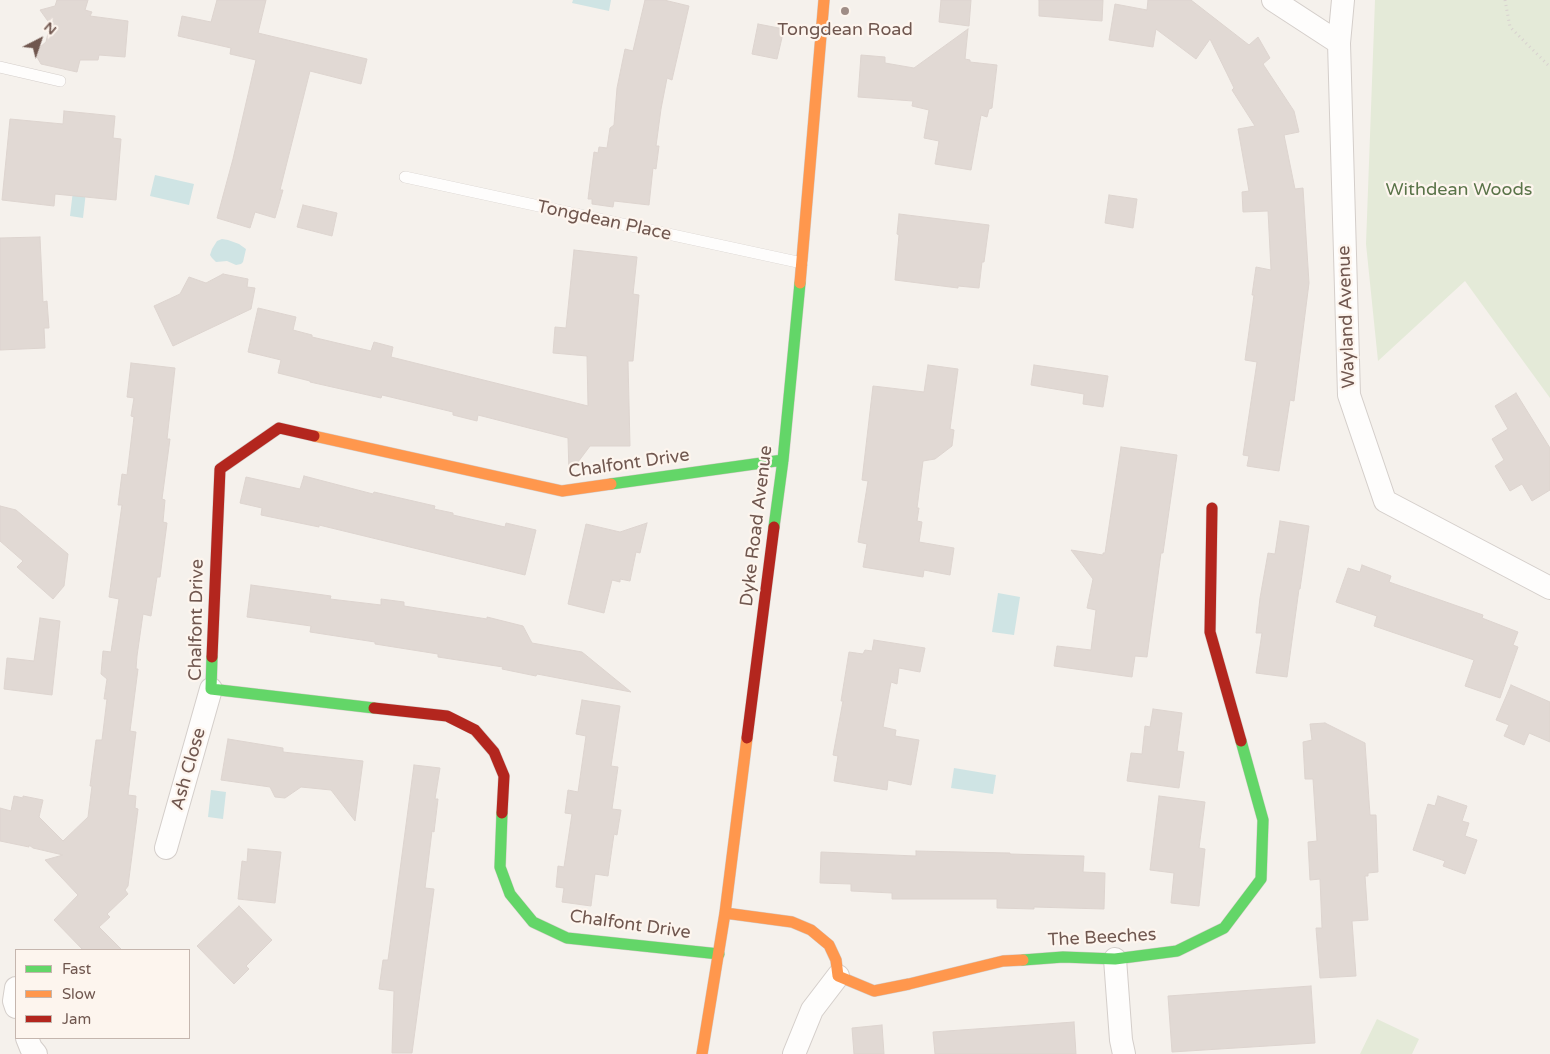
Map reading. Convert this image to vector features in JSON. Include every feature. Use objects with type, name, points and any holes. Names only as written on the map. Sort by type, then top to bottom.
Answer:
[{"type":"street","name":"Dyke Road Avenue","points":[[702,1054],[725,913],[783,460],[824,0]]},
{"type":"street","points":[[1273,0],[1339,43]]},
{"type":"street","name":"Wayland Avenue","points":[[1343,0],[1339,43],[1348,395],[1385,502],[1550,588]]},
{"type":"street","name":"Chalfont Drive","points":[[719,954],[567,938],[533,922],[510,894],[500,867],[504,776],[494,752],[475,730],[447,716],[211,689],[220,468],[279,428],[562,491],[783,460]]},
{"type":"street","name":"The Beeches","points":[[838,976],[874,991],[1004,961],[1063,957],[1115,959],[1177,951],[1224,928],[1261,879],[1262,820],[1210,632],[1212,508]]},
{"type":"street","name":"Ash Close","points":[[166,848],[211,689]]},
{"type":"street","points":[[725,913],[792,922],[811,930],[829,945],[836,960],[838,976],[812,1010],[794,1054]]},
{"type":"street","points":[[1115,959],[1121,1040],[1124,1054]]},
{"type":"street","points":[[27,1039],[36,1054]]},
{"type":"lane","points":[[0,67],[60,81]]},
{"type":"lane","name":"Tongdean Place","points":[[405,177],[802,263]]},
{"type":"path","points":[[1505,0],[1510,27],[1550,68]]},
{"type":"green space","name":"Withdean Woods","points":[[1375,0],[1550,0],[1550,398],[1465,281],[1378,361],[1366,244]]},
{"type":"green space","points":[[1377,1019],[1419,1039],[1412,1054],[1360,1054]]},
{"type":"shaded area","points":[[573,0],[611,0],[609,11],[572,3]]},
{"type":"shaded area","points":[[155,175],[194,184],[189,205],[150,196]]},
{"type":"shaded area","points":[[74,182],[87,183],[83,218],[70,216]]},
{"type":"shaded area","points":[[222,239],[239,244],[246,249],[241,264],[236,265],[227,261],[216,262],[212,258],[210,255],[212,249],[217,241]]},
{"type":"shaded area","points":[[998,593],[1020,597],[1014,635],[992,632]]},
{"type":"shaded area","points":[[954,768],[996,775],[993,794],[951,788]]},
{"type":"shaded area","points":[[211,790],[226,792],[223,819],[208,817]]},
{"type":"building","points":[[57,0],[88,0],[85,10],[92,12],[90,16],[128,21],[125,57],[99,55],[98,60],[80,60],[77,72],[41,64],[34,52],[46,42],[50,24],[40,10],[55,6]]},
{"type":"building","points":[[217,0],[266,0],[258,33],[367,59],[361,84],[310,71],[280,190],[283,190],[275,218],[255,212],[250,228],[217,218],[256,60],[230,54],[231,48],[178,36],[182,16],[211,22]]},
{"type":"building","points":[[645,0],[664,0],[689,6],[672,80],[667,78],[656,146],[659,146],[656,169],[653,168],[649,205],[614,201],[613,207],[592,204],[592,199],[588,199],[594,152],[598,153],[599,147],[607,148],[610,128],[614,125],[617,88],[625,49],[633,51]]},
{"type":"building","points":[[941,0],[971,0],[969,26],[939,22]]},
{"type":"building","points":[[1039,0],[1103,0],[1102,21],[1039,16]]},
{"type":"building","points":[[1148,0],[1191,0],[1249,45],[1258,37],[1270,58],[1263,64],[1294,111],[1299,132],[1284,135],[1295,189],[1303,188],[1309,283],[1294,401],[1290,400],[1279,471],[1247,466],[1249,456],[1243,455],[1257,362],[1245,360],[1256,267],[1271,270],[1268,211],[1243,212],[1242,192],[1249,191],[1238,129],[1255,126],[1232,90],[1234,88],[1210,39],[1196,59],[1156,29],[1153,47],[1109,40],[1115,4],[1147,10]]},
{"type":"building","points":[[758,24],[784,29],[777,59],[752,54]]},
{"type":"building","points":[[968,29],[965,59],[970,60],[970,62],[997,65],[992,108],[989,109],[987,117],[981,115],[971,170],[935,164],[939,141],[924,138],[929,110],[912,106],[913,101],[858,97],[861,55],[885,57],[885,63],[914,68]]},
{"type":"building","points":[[64,111],[115,116],[113,138],[121,139],[116,200],[55,194],[54,206],[2,200],[10,119],[63,124]]},
{"type":"building","points":[[1109,195],[1137,199],[1133,228],[1105,223]]},
{"type":"building","points":[[303,205],[337,213],[332,236],[297,227]]},
{"type":"building","points":[[899,214],[989,225],[979,288],[958,286],[958,288],[895,280]]},
{"type":"building","points":[[40,237],[43,302],[47,301],[49,328],[44,328],[45,348],[0,350],[0,238]]},
{"type":"building","points":[[574,250],[637,257],[633,294],[639,295],[633,361],[628,361],[630,446],[590,446],[569,474],[568,438],[478,415],[477,421],[453,415],[453,412],[382,395],[381,398],[310,382],[278,373],[281,360],[248,352],[258,308],[296,317],[293,330],[312,335],[312,337],[371,351],[374,342],[393,347],[391,357],[588,406],[587,356],[553,353],[555,327],[566,328]]},
{"type":"building","points":[[223,274],[248,279],[247,287],[255,288],[251,309],[173,346],[154,306],[180,294],[189,277],[206,283]]},
{"type":"building","points":[[131,363],[175,368],[167,439],[170,439],[162,499],[165,500],[163,522],[167,523],[160,577],[157,577],[151,616],[143,614],[130,731],[136,732],[128,795],[136,796],[135,808],[138,809],[128,886],[125,890],[128,894],[107,914],[110,917],[99,927],[121,949],[82,949],[54,920],[78,895],[45,860],[63,855],[33,848],[29,845],[29,847],[0,841],[0,808],[11,811],[14,796],[43,800],[39,817],[63,841],[88,817],[96,740],[102,740],[107,699],[104,699],[107,679],[101,674],[103,651],[111,652],[119,599],[109,597],[122,505],[118,505],[122,474],[127,475],[134,417],[131,416],[134,398],[127,397]]},
{"type":"building","points":[[928,365],[958,369],[950,429],[954,430],[952,446],[935,459],[923,461],[917,508],[919,508],[917,521],[922,522],[919,542],[954,548],[950,575],[924,570],[923,577],[863,567],[867,544],[858,542],[868,481],[862,480],[873,386],[924,392]]},
{"type":"building","points":[[1034,365],[1108,376],[1103,407],[1083,404],[1084,394],[1031,385]]},
{"type":"building","points":[[1516,393],[1550,448],[1550,490],[1532,501],[1522,484],[1510,491],[1495,466],[1504,460],[1492,439],[1508,429],[1495,406]]},
{"type":"building","points":[[1121,447],[1177,455],[1147,657],[1135,656],[1132,677],[1054,666],[1057,646],[1091,650],[1096,610],[1087,608],[1093,579],[1071,550],[1103,555],[1105,553]]},
{"type":"building","points":[[304,476],[373,494],[374,492],[435,506],[434,509],[453,513],[453,515],[505,527],[506,523],[536,530],[525,575],[319,525],[319,527],[261,515],[262,508],[240,503],[246,477],[300,489]]},
{"type":"building","points":[[0,506],[16,510],[68,554],[64,586],[53,599],[17,567],[23,561],[0,541]]},
{"type":"building","points":[[1280,521],[1309,526],[1287,677],[1256,673],[1262,633],[1256,633],[1260,598],[1268,553],[1275,554]]},
{"type":"building","points":[[647,523],[640,553],[636,552],[630,581],[620,579],[620,582],[612,580],[604,613],[568,604],[586,524],[620,532]]},
{"type":"building","points":[[1362,565],[1391,576],[1389,582],[1483,615],[1482,618],[1518,632],[1513,645],[1518,647],[1500,698],[1465,686],[1474,660],[1374,626],[1377,616],[1336,602],[1348,568],[1360,572]]},
{"type":"building","points":[[251,585],[331,596],[330,599],[381,605],[381,599],[404,602],[404,606],[487,619],[487,617],[523,626],[532,643],[582,652],[631,692],[537,674],[536,676],[502,669],[503,667],[438,657],[438,654],[375,644],[375,642],[310,632],[311,626],[247,617]]},
{"type":"building","points":[[40,618],[60,621],[52,695],[4,689],[7,658],[34,661]]},
{"type":"building","points":[[874,640],[925,648],[920,672],[899,668],[897,684],[891,682],[883,727],[896,730],[895,736],[919,740],[911,785],[888,780],[887,790],[834,781],[838,756],[833,755],[843,701],[841,701],[849,652],[863,654],[865,650],[872,651]]},
{"type":"building","points":[[1511,685],[1550,702],[1550,742],[1529,733],[1524,745],[1504,736],[1509,725],[1496,720]]},
{"type":"building","points":[[582,700],[620,706],[611,766],[618,767],[612,809],[621,810],[617,835],[614,834],[608,876],[595,874],[591,906],[562,902],[564,888],[556,887],[558,866],[564,867],[572,814],[565,813],[568,790],[578,792],[586,736],[576,734]]},
{"type":"building","points":[[1153,709],[1182,713],[1177,751],[1184,752],[1179,788],[1127,781],[1131,753],[1142,754],[1145,726],[1150,727]]},
{"type":"building","points":[[1325,723],[1365,743],[1370,815],[1376,815],[1378,872],[1368,873],[1368,876],[1365,876],[1368,920],[1352,921],[1356,976],[1320,978],[1316,928],[1322,928],[1320,879],[1310,880],[1308,842],[1317,841],[1313,779],[1305,779],[1303,742],[1312,740],[1310,724]]},
{"type":"building","points":[[228,739],[283,748],[283,752],[363,761],[355,821],[331,790],[301,787],[285,798],[275,797],[270,787],[221,780]]},
{"type":"building","points":[[414,765],[440,768],[435,799],[438,799],[434,832],[432,831],[425,888],[434,889],[412,1053],[392,1053],[394,991],[379,989],[383,960],[388,960]]},
{"type":"building","points":[[1159,796],[1205,802],[1199,848],[1205,849],[1199,906],[1171,903],[1174,873],[1150,870]]},
{"type":"building","points":[[1438,796],[1467,806],[1462,821],[1469,823],[1465,836],[1477,840],[1465,874],[1443,866],[1445,861],[1413,850],[1428,804],[1435,806]]},
{"type":"building","points":[[248,849],[281,852],[275,903],[238,899],[242,861],[247,862]]},
{"type":"building","points":[[916,851],[1084,856],[1083,872],[1105,873],[1104,909],[997,908],[997,899],[892,899],[892,893],[851,891],[851,884],[820,883],[821,852],[916,856]]},
{"type":"building","points":[[239,906],[272,940],[246,966],[249,969],[234,984],[197,946]]},
{"type":"building","points":[[1311,986],[1315,1043],[1172,1052],[1168,996]]},
{"type":"building","points":[[1074,1022],[1076,1054],[935,1054],[933,1032]]},
{"type":"building","points":[[882,1025],[884,1054],[854,1054],[852,1028]]},
{"type":"traffic: fast","points":[[774,527],[783,460],[800,283]]},
{"type":"traffic: fast","points":[[611,484],[783,460]]},
{"type":"traffic: fast","points":[[212,657],[211,689],[374,708]]},
{"type":"traffic: fast","points":[[1023,960],[1063,957],[1115,959],[1177,951],[1224,928],[1261,879],[1263,820],[1241,741]]},
{"type":"traffic: fast","points":[[502,813],[500,867],[510,894],[533,922],[567,938],[719,954]]},
{"type":"traffic: slow","points":[[800,283],[824,0]]},
{"type":"traffic: slow","points":[[314,436],[562,491],[611,484]]},
{"type":"traffic: slow","points":[[702,1054],[725,913],[747,738]]},
{"type":"traffic: slow","points":[[725,913],[792,922],[811,930],[829,945],[836,960],[838,976],[874,991],[1003,961],[1023,960]]},
{"type":"traffic: jam","points":[[212,657],[220,469],[279,428],[314,436]]},
{"type":"traffic: jam","points":[[1212,508],[1210,632],[1241,741]]},
{"type":"traffic: jam","points":[[747,738],[774,527]]},
{"type":"traffic: jam","points":[[374,708],[447,716],[475,730],[494,752],[504,776],[502,813]]},
{"type":"place","name":"Tongdean Road","points":[[845,11]]}]
